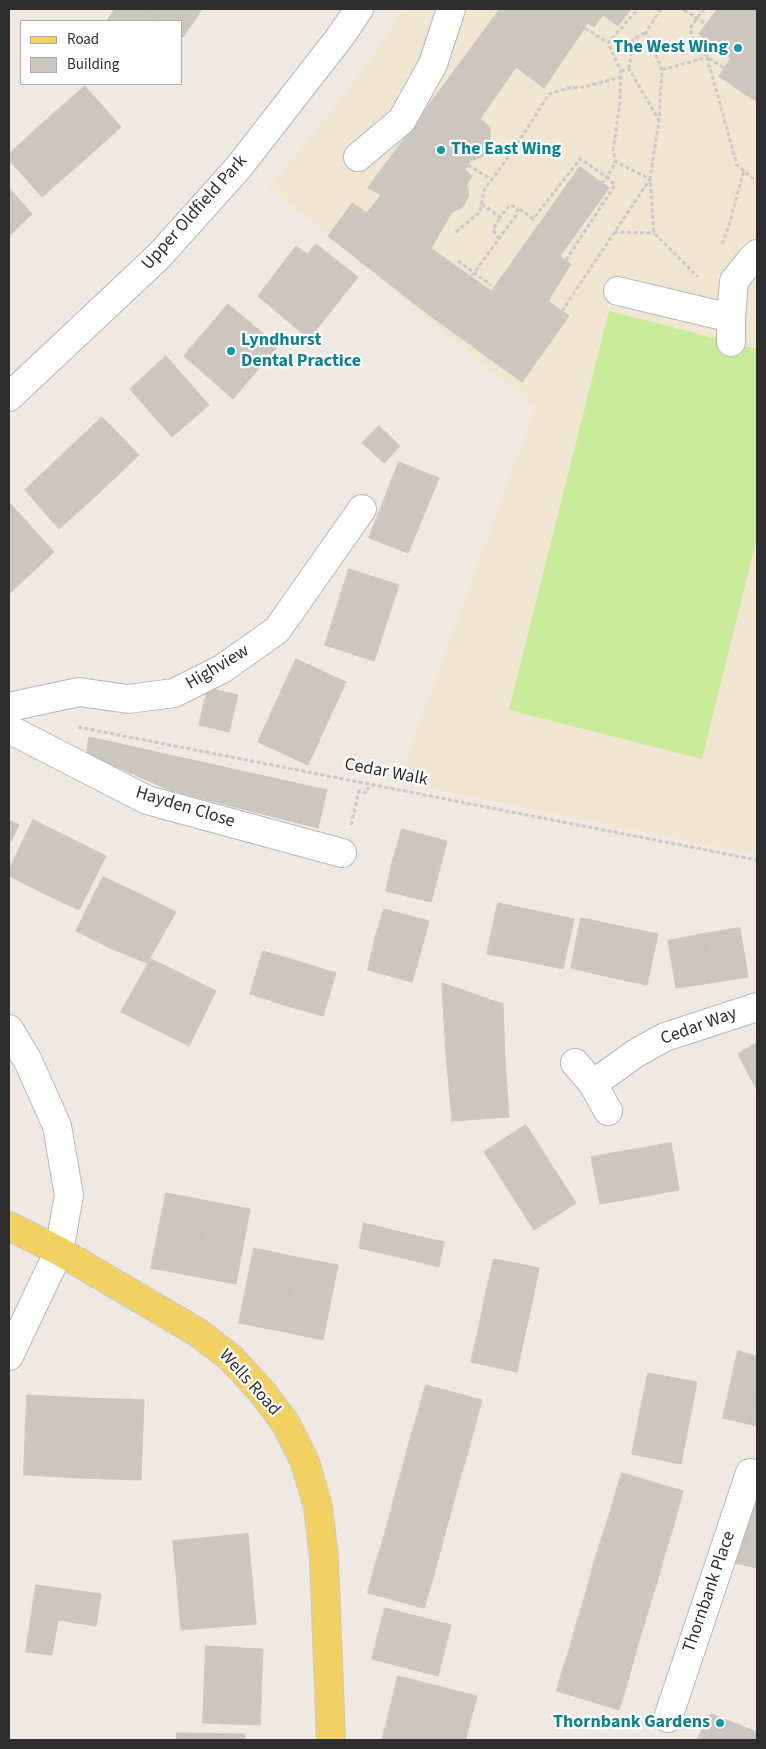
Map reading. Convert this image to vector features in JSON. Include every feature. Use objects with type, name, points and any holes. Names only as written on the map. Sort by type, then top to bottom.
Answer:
[{"type":"main road","name":"Wells Road","points":[[9,1226],[59,1251],[197,1332],[230,1358],[264,1393],[286,1424],[305,1462],[318,1507],[324,1558],[331,1740]]},
{"type":"street","name":"Upper Oldfield Park","points":[[9,397],[160,256],[238,168],[340,37],[359,9]]},
{"type":"street","points":[[358,157],[402,120],[433,64],[451,9]]},
{"type":"street","points":[[618,291],[695,309],[731,330],[734,281],[757,254]]},
{"type":"street","name":"Highview","points":[[9,707],[79,692],[128,699],[174,693],[222,669],[277,630],[362,509]]},
{"type":"street","name":"Hayden Close","points":[[9,728],[148,800],[344,855]]},
{"type":"street","name":"Cedar Way","points":[[593,1084],[636,1053],[666,1037],[757,1007]]},
{"type":"street","points":[[9,1029],[28,1061],[57,1126],[69,1195],[59,1251],[9,1356]]},
{"type":"street","points":[[575,1063],[593,1084],[608,1111]]},
{"type":"street","name":"Thornbank Place","points":[[668,1718],[750,1473],[757,1475]]},
{"type":"path","points":[[608,43],[638,9]]},
{"type":"path","points":[[659,120],[630,69],[633,40],[646,32],[661,9]]},
{"type":"path","points":[[684,9],[706,24]]},
{"type":"path","points":[[704,9],[690,28],[694,42],[707,57],[747,83],[757,87]]},
{"type":"path","points":[[584,28],[608,43],[621,71],[620,102],[613,151],[616,162],[602,183]]},
{"type":"path","points":[[646,32],[662,70],[659,120],[650,179],[654,233],[705,285],[695,309]]},
{"type":"path","points":[[706,39],[707,57],[737,165],[757,182]]},
{"type":"path","points":[[662,70],[707,57]]},
{"type":"path","points":[[621,71],[630,69]]},
{"type":"path","points":[[456,232],[480,212],[484,190],[514,149],[549,94],[621,77]]},
{"type":"path","points":[[498,238],[493,230],[500,217],[510,205],[534,219],[580,159],[607,177],[615,185],[566,260]]},
{"type":"path","points":[[616,162],[650,179]]},
{"type":"path","points":[[468,165],[492,180]]},
{"type":"path","points":[[720,249],[729,225],[744,170]]},
{"type":"path","points":[[562,310],[650,179]]},
{"type":"path","points":[[482,204],[500,217]]},
{"type":"path","points":[[473,275],[516,215],[518,208]]},
{"type":"path","points":[[614,232],[654,233]]},
{"type":"path","points":[[458,262],[473,275],[491,285]]},
{"type":"path","name":"Cedar Walk","points":[[77,727],[757,860]]},
{"type":"path","points":[[344,855],[359,791],[367,793],[369,784]]},
{"type":"shaded area","points":[[404,9],[757,9],[757,855],[398,782],[535,408],[270,187],[356,79]]},
{"type":"green space","points":[[609,311],[757,349],[757,537],[702,759],[509,710]]},
{"type":"building","points":[[115,9],[144,9],[160,20],[108,20]]},
{"type":"building","points":[[144,9],[202,9],[183,37],[182,20],[160,20]]},
{"type":"building","name":"The East Wing","points":[[500,9],[631,9],[618,26],[603,15],[594,27],[588,23],[544,88],[516,67],[480,119],[490,127],[490,144],[482,157],[470,161],[465,170],[472,176],[467,184],[469,195],[463,207],[452,212],[431,248],[397,290],[328,236],[352,203],[367,213],[381,195],[368,188]]},
{"type":"building","name":"The West Wing","points":[[718,9],[757,9],[757,101],[719,76],[731,58],[699,34]]},
{"type":"building","points":[[85,86],[121,127],[82,162],[45,121]]},
{"type":"building","points":[[45,121],[82,162],[42,197],[9,160],[9,154]]},
{"type":"building","points":[[580,167],[609,188],[560,256],[571,264],[548,301],[569,316],[522,382],[421,309],[453,264],[491,291]]},
{"type":"building","points":[[9,188],[32,214],[9,236]]},
{"type":"building","points":[[316,244],[358,277],[309,339],[258,296],[296,246],[307,254]]},
{"type":"building","points":[[431,248],[453,264],[421,309],[397,290]]},
{"type":"building","name":"Lyndhurst Dental Practice","points":[[228,304],[278,346],[233,399],[184,356]]},
{"type":"building","points":[[166,356],[209,405],[172,437],[130,389]]},
{"type":"building","points":[[102,417],[139,455],[99,493],[63,454]]},
{"type":"building","points":[[379,426],[400,446],[384,463],[362,443]]},
{"type":"building","points":[[63,454],[99,493],[59,529],[25,490]]},
{"type":"building","points":[[399,462],[439,478],[408,553],[369,538]]},
{"type":"building","points":[[9,502],[54,552],[9,594]]},
{"type":"building","points":[[349,569],[399,585],[374,661],[325,645]]},
{"type":"building","points":[[296,659],[346,682],[308,765],[258,742]]},
{"type":"building","points":[[208,688],[238,695],[229,732],[199,725]]},
{"type":"building","points":[[89,737],[327,790],[318,828],[172,791],[87,754]]},
{"type":"building","points":[[9,820],[19,825],[9,845]]},
{"type":"building","points":[[33,820],[70,838],[43,893],[9,876],[9,870]]},
{"type":"building","points":[[402,829],[447,841],[439,872],[393,860]]},
{"type":"building","points":[[70,838],[106,856],[79,910],[43,893]]},
{"type":"building","points":[[393,860],[439,872],[431,902],[386,891]]},
{"type":"building","points":[[103,877],[140,894],[112,949],[76,931]]},
{"type":"building","points":[[140,894],[176,912],[147,963],[112,949]]},
{"type":"building","points":[[498,903],[536,911],[525,961],[487,954]]},
{"type":"building","points":[[384,909],[429,921],[421,951],[375,939]]},
{"type":"building","points":[[536,911],[574,919],[563,969],[525,961]]},
{"type":"building","points":[[581,918],[619,926],[609,977],[571,968]]},
{"type":"building","points":[[619,926],[658,934],[647,985],[609,977]]},
{"type":"building","points":[[740,928],[748,977],[710,983],[703,934]]},
{"type":"building","points":[[703,934],[710,983],[676,988],[668,941]]},
{"type":"building","points":[[375,939],[421,951],[412,982],[368,970]]},
{"type":"building","points":[[263,951],[297,961],[284,1005],[250,994]]},
{"type":"building","points":[[151,959],[180,973],[153,1028],[121,1012]]},
{"type":"building","points":[[297,961],[336,973],[323,1016],[284,1005]]},
{"type":"building","points":[[180,973],[216,991],[189,1046],[153,1028]]},
{"type":"building","points":[[442,983],[503,1004],[505,1060],[447,1064]]},
{"type":"building","points":[[757,1043],[757,1090],[738,1054]]},
{"type":"building","points":[[505,1060],[509,1117],[452,1121],[447,1064]]},
{"type":"building","points":[[526,1125],[551,1164],[509,1191],[484,1152]]},
{"type":"building","points":[[671,1143],[679,1190],[640,1197],[631,1150]]},
{"type":"building","points":[[631,1150],[640,1197],[600,1204],[591,1157]]},
{"type":"building","points":[[551,1164],[576,1203],[534,1230],[509,1191]]},
{"type":"building","points":[[166,1193],[208,1201],[193,1276],[151,1268]]},
{"type":"building","points":[[208,1201],[250,1209],[236,1284],[193,1276]]},
{"type":"building","points":[[364,1223],[404,1233],[399,1257],[359,1248]]},
{"type":"building","points":[[404,1233],[444,1242],[439,1267],[399,1257]]},
{"type":"building","points":[[254,1248],[296,1257],[281,1331],[239,1323]]},
{"type":"building","points":[[296,1257],[338,1265],[323,1340],[281,1331]]},
{"type":"building","points":[[494,1259],[539,1268],[532,1303],[486,1293]]},
{"type":"building","points":[[486,1293],[532,1303],[524,1338],[479,1328]]},
{"type":"building","points":[[479,1328],[524,1338],[517,1372],[471,1362]]},
{"type":"building","points":[[738,1351],[757,1356],[757,1382],[748,1424],[723,1418]]},
{"type":"building","points":[[648,1373],[697,1382],[689,1423],[640,1413]]},
{"type":"building","points":[[757,1382],[757,1426],[748,1424]]},
{"type":"building","points":[[426,1385],[482,1400],[475,1426],[419,1410]]},
{"type":"building","points":[[27,1395],[85,1398],[82,1478],[24,1475]]},
{"type":"building","points":[[85,1398],[144,1400],[141,1480],[82,1478]]},
{"type":"building","points":[[419,1410],[475,1426],[468,1452],[411,1436]]},
{"type":"building","points":[[640,1413],[689,1423],[681,1464],[632,1454]]},
{"type":"building","points":[[411,1436],[468,1452],[460,1478],[404,1463]]},
{"type":"building","points":[[404,1463],[460,1478],[453,1504],[397,1488]]},
{"type":"building","points":[[622,1473],[683,1491],[677,1513],[615,1495]]},
{"type":"building","points":[[397,1488],[453,1504],[446,1530],[390,1515]]},
{"type":"building","points":[[615,1495],[677,1513],[671,1535],[609,1517]]},
{"type":"building","points":[[750,1497],[757,1499],[757,1568],[735,1563]]},
{"type":"building","points":[[390,1515],[446,1530],[439,1556],[383,1541]]},
{"type":"building","points":[[609,1517],[671,1535],[664,1557],[602,1538]]},
{"type":"building","points":[[248,1534],[256,1624],[181,1630],[173,1541]]},
{"type":"building","points":[[602,1538],[664,1557],[658,1579],[595,1560]]},
{"type":"building","points":[[383,1541],[439,1556],[432,1582],[375,1566]]},
{"type":"building","points":[[595,1560],[658,1579],[651,1601],[589,1582]]},
{"type":"building","points":[[375,1566],[432,1582],[424,1608],[368,1593]]},
{"type":"building","points":[[589,1582],[651,1601],[645,1622],[583,1604]]},
{"type":"building","points":[[36,1585],[101,1594],[96,1626],[58,1620],[52,1655],[26,1652]]},
{"type":"building","points":[[583,1604],[645,1622],[638,1644],[576,1626]]},
{"type":"building","points":[[385,1608],[451,1625],[438,1676],[372,1659]]},
{"type":"building","points":[[576,1626],[638,1644],[632,1666],[570,1648]]},
{"type":"building","points":[[206,1646],[263,1649],[260,1725],[203,1723]]},
{"type":"building","points":[[570,1648],[632,1666],[626,1688],[563,1669]]},
{"type":"building","points":[[563,1669],[626,1688],[619,1710],[557,1691]]},
{"type":"building","points":[[398,1676],[477,1696],[467,1734],[389,1714]]},
{"type":"building","points":[[389,1714],[467,1734],[466,1740],[382,1740]]},
{"type":"building","name":"Thornbank Gardens","points":[[711,1714],[757,1732],[757,1740],[697,1740]]},
{"type":"building","points":[[177,1733],[245,1734],[245,1740],[177,1740]]},
{"type":"place","name":"The West Wing","points":[[738,48]]},
{"type":"place","name":"The East Wing","points":[[441,150]]},
{"type":"place","name":"Lyndhurst Dental Practice","points":[[231,351]]},
{"type":"place","name":"Thornbank Gardens","points":[[720,1723]]}]
